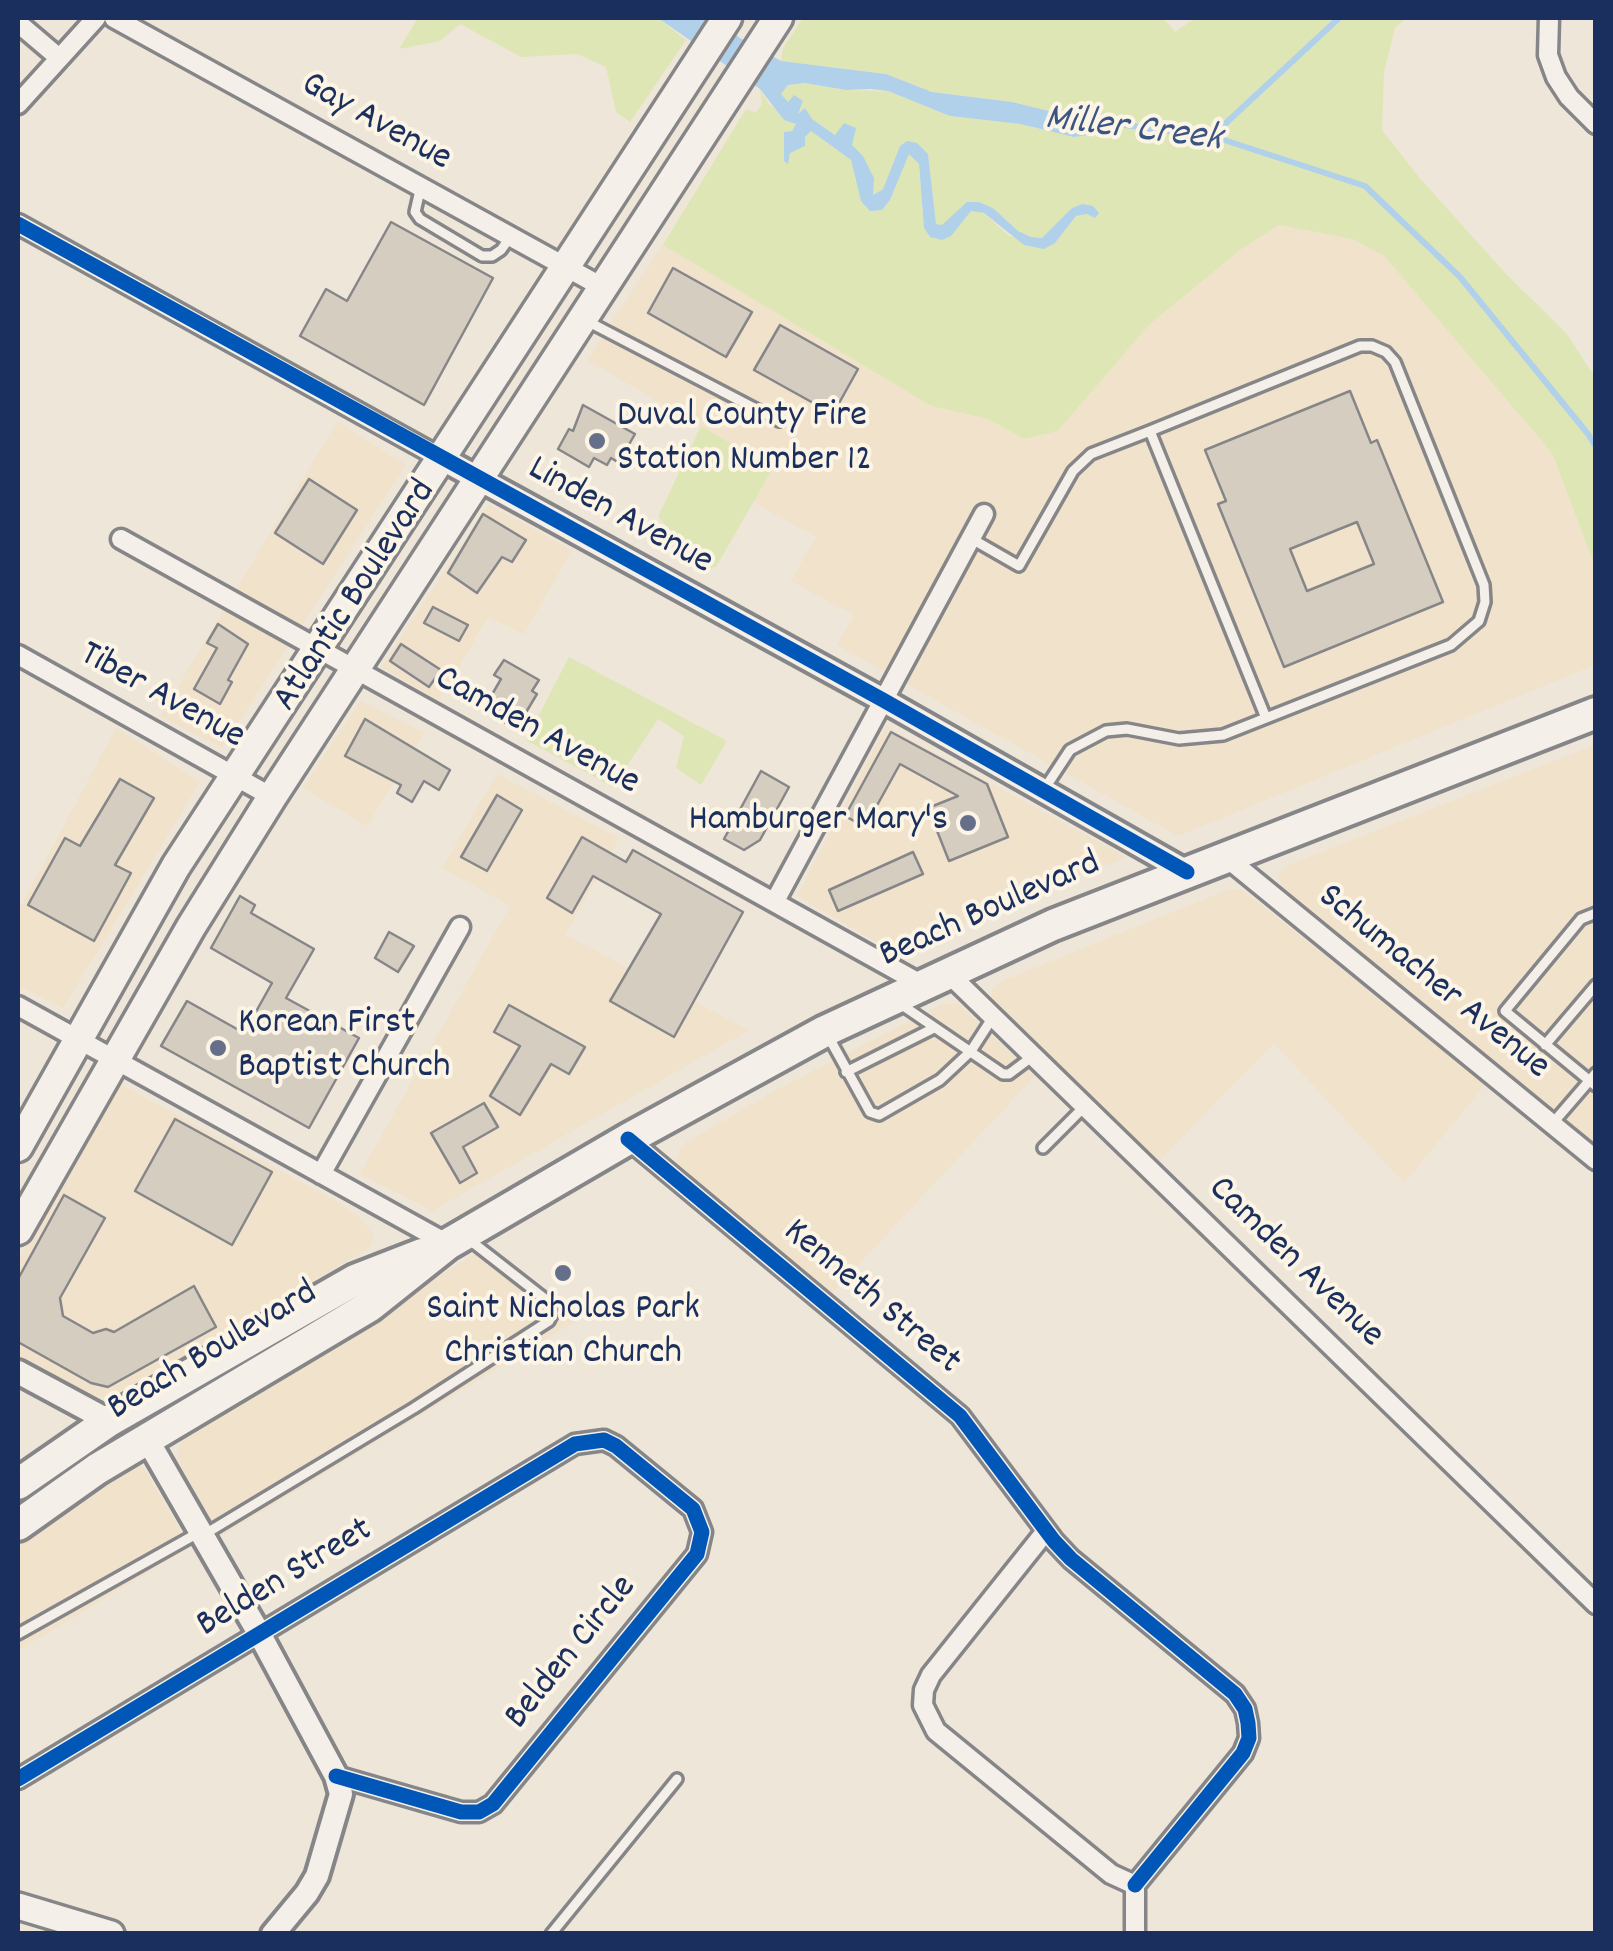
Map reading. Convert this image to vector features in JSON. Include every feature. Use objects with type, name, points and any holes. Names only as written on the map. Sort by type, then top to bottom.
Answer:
[{"type":"highway","name":"Beach Boulevard","points":[[18,1525],[147,1439],[370,1306],[456,1240],[628,1139],[825,1031],[1054,924],[1596,713]]},
{"type":"highway","name":"Beach Boulevard","points":[[18,1484],[109,1421],[355,1280],[456,1240]]},
{"type":"main road","name":"Atlantic Boulevard","points":[[18,1146],[176,866],[727,18]]},
{"type":"main road","name":"Atlantic Boulevard","points":[[18,1230],[191,927],[272,797],[771,28]]},
{"type":"main road","points":[[109,1421],[147,1439]]},
{"type":"main road","points":[[18,1906],[110,1934]]},
{"type":"street","points":[[18,104],[96,18]]},
{"type":"street","name":"Gay Avenue","points":[[114,18],[604,288]]},
{"type":"street","points":[[1550,18],[1548,55],[1556,77],[1569,97],[1596,124]]},
{"type":"street","points":[[18,23],[58,56]]},
{"type":"street","name":"Linden Avenue","points":[[18,224],[883,700],[1187,872]]},
{"type":"street","points":[[775,901],[984,514]]},
{"type":"street","name":"Camden Avenue","points":[[121,538],[775,901],[934,978],[993,1018],[1596,1604]]},
{"type":"street","name":"Tiber Avenue","points":[[18,655],[272,797]]},
{"type":"street","name":"Schumacher Avenue","points":[[1227,858],[1596,1160]]},
{"type":"street","points":[[322,1174],[460,927]]},
{"type":"street","points":[[18,1006],[322,1174],[456,1240]]},
{"type":"street","name":"Kenneth Street","points":[[628,1139],[960,1416],[1071,1559],[1235,1694],[1245,1709],[1248,1738],[1243,1753],[1136,1885]]},
{"type":"street","points":[[18,1372],[109,1421]]},
{"type":"street","points":[[147,1439],[260,1635],[336,1776],[341,1794],[317,1876],[272,1934]]},
{"type":"street","name":"Belden Street","points":[[18,1779],[575,1444],[589,1440]]},
{"type":"street","name":"Belden Circle","points":[[336,1776],[461,1812],[479,1812],[494,1804],[697,1554],[702,1532],[692,1509],[616,1446],[604,1440],[589,1440]]},
{"type":"street","points":[[1046,1531],[931,1675],[923,1705],[936,1732],[1112,1874],[1136,1885],[1135,1934]]},
{"type":"lane","points":[[421,186],[416,200],[420,219],[482,256],[492,256],[501,250],[511,236]]},
{"type":"lane","points":[[583,319],[779,421]]},
{"type":"lane","points":[[972,539],[1020,566],[1072,471],[1091,454],[1360,346],[1372,346],[1386,352],[1395,362],[1484,585],[1479,621],[1450,644],[1223,735],[1178,739],[1127,729],[1106,731],[1070,750],[1044,790]]},
{"type":"lane","points":[[1150,430],[1266,718]]},
{"type":"lane","points":[[1552,1124],[1593,1080],[1505,1011],[1581,919],[1596,913]]},
{"type":"lane","points":[[1546,1045],[1596,985]]},
{"type":"lane","points":[[892,998],[1003,1074],[1034,1056]]},
{"type":"lane","points":[[825,1031],[870,1112],[878,1115],[940,1080],[970,1051],[993,1018]]},
{"type":"lane","points":[[846,1072],[934,1028]]},
{"type":"lane","points":[[1042,1148],[1085,1106]]},
{"type":"lane","points":[[18,1634],[201,1534],[414,1408],[548,1321],[553,1313],[550,1302],[456,1240]]},
{"type":"lane","points":[[551,1934],[677,1779]]},
{"type":"shaded area","points":[[1279,225],[1352,239],[1384,256],[1552,453],[1595,566],[1595,665],[1178,836],[837,645],[854,615],[791,581],[816,537],[753,502],[773,468],[587,360],[663,245],[931,406],[988,419],[1024,439],[1058,431],[1149,325],[1240,250]]},
{"type":"shaded area","points":[[337,422],[406,465],[222,748],[160,716]]},
{"type":"shaded area","points":[[489,505],[572,550],[524,634],[488,617],[439,701],[381,667]]},
{"type":"shaded area","points":[[360,701],[424,733],[367,826],[303,788]]},
{"type":"shaded area","points":[[886,726],[1126,857],[895,953],[797,896]]},
{"type":"shaded area","points":[[116,728],[200,782],[63,1008],[18,986],[18,911]]},
{"type":"shaded area","points":[[1595,745],[1595,1144],[1281,887],[1279,875],[1286,866]]},
{"type":"shaded area","points":[[497,774],[619,838],[565,935],[749,1030],[432,1211],[360,1174],[510,906],[442,868]]},
{"type":"shaded area","points":[[1230,889],[1242,890],[1486,1084],[1404,1183],[1274,1043],[1157,1163],[991,999],[993,987],[1000,982]]},
{"type":"shaded area","points":[[943,1004],[959,1004],[1035,1076],[830,1295],[682,1171],[677,1164],[679,1150],[778,1089]]},
{"type":"shaded area","points":[[118,1083],[334,1200],[362,1219],[374,1237],[369,1248],[107,1398],[86,1394],[18,1356],[18,1262]]},
{"type":"shaded area","points":[[482,1250],[579,1319],[220,1537],[178,1460],[179,1447],[189,1429]]},
{"type":"shaded area","points":[[132,1463],[143,1467],[190,1547],[18,1651],[18,1538]]},
{"type":"green space","points":[[418,18],[658,18],[686,40],[630,122],[616,112],[606,67],[577,54],[521,57],[460,24],[440,41],[399,49]]},
{"type":"green space","points":[[803,18],[1163,18],[1175,32],[1195,18],[1406,18],[1395,28],[1384,72],[1382,130],[1506,274],[1566,333],[1595,377],[1595,566],[1552,453],[1384,256],[1352,239],[1279,225],[1240,250],[1149,325],[1058,431],[1024,439],[988,419],[931,406],[663,245],[746,109],[756,113],[762,104],[760,89],[769,104],[797,124],[792,131],[784,132],[790,152],[811,131],[851,160],[861,200],[890,200],[908,153],[914,156],[919,164],[924,228],[930,237],[961,223],[971,211],[984,213],[1009,236],[1055,243],[1076,216],[1087,214],[1082,204],[1072,208],[1043,238],[1031,237],[979,202],[942,226],[935,223],[928,154],[900,146],[883,189],[872,195],[863,156],[852,146],[851,138],[836,135],[804,109],[798,114],[781,94],[788,85],[888,91],[950,116],[1048,131],[1105,114],[1070,116],[1012,102],[932,92],[886,74],[781,61],[783,48]]},
{"type":"green space","points":[[701,426],[773,468],[716,567],[703,568],[658,517]]},
{"type":"green space","points":[[569,657],[727,741],[701,785],[676,768],[684,736],[658,719],[613,787],[526,740]]},
{"type":"water","points":[[658,18],[717,18],[740,38],[781,61],[886,74],[932,92],[1012,102],[1070,116],[1106,113],[1101,133],[1074,137],[1020,124],[950,116],[888,91],[804,83],[788,85],[781,94],[788,102],[794,95],[803,101],[798,114],[805,108],[812,119],[835,135],[844,123],[856,128],[852,145],[863,156],[874,178],[873,195],[883,189],[900,146],[907,141],[917,143],[928,154],[936,224],[942,225],[967,202],[979,202],[993,208],[1018,231],[1042,238],[1072,208],[1082,204],[1093,206],[1099,213],[1095,218],[1087,214],[1076,216],[1055,243],[1044,249],[1024,245],[984,213],[971,211],[951,236],[942,240],[930,237],[924,228],[919,164],[909,154],[890,200],[882,210],[870,211],[861,201],[851,160],[811,131],[805,137],[805,146],[790,153],[788,164],[784,161],[784,132],[792,131],[796,124],[784,120],[760,89]]},
{"type":"building","points":[[391,222],[493,278],[424,405],[300,336],[326,289],[347,301]]},
{"type":"building","points":[[673,268],[752,312],[726,357],[648,313]]},
{"type":"building","points":[[780,325],[858,369],[833,414],[754,370]]},
{"type":"building","points":[[1350,391],[1371,443],[1377,440],[1443,602],[1284,667],[1218,504],[1226,501],[1205,450]],"holes":[[[1357,522],[1374,564],[1307,591],[1290,549]]]},
{"type":"building","name":"Duval County Fire Station Number 12","points":[[583,405],[635,434],[627,448],[634,452],[626,467],[611,458],[607,465],[594,458],[589,467],[558,449],[569,429],[573,431]]},
{"type":"building","points":[[309,479],[357,510],[323,564],[275,533]]},
{"type":"building","points":[[483,514],[526,540],[512,562],[502,557],[477,593],[448,573]]},
{"type":"building","points":[[433,607],[468,625],[459,641],[424,623]]},
{"type":"building","points":[[218,624],[248,644],[220,704],[194,689],[217,648],[207,643]]},
{"type":"building","points":[[401,644],[441,670],[429,687],[390,661]]},
{"type":"building","points":[[504,660],[539,680],[532,691],[537,694],[516,729],[483,710],[501,679],[494,675]]},
{"type":"building","points":[[365,719],[450,770],[439,790],[424,781],[412,802],[397,793],[401,785],[345,756]]},
{"type":"building","points":[[891,732],[987,784],[1008,837],[949,861],[928,808],[958,796],[900,764],[865,827],[845,816]]},
{"type":"building","points":[[761,771],[789,787],[760,840],[744,850],[724,839]]},
{"type":"building","points":[[120,779],[154,798],[115,865],[131,873],[94,941],[28,905],[65,838],[80,846]]},
{"type":"building","points":[[497,795],[522,810],[487,871],[461,857]]},
{"type":"building","points":[[582,837],[626,862],[633,850],[743,912],[674,1037],[610,1001],[661,914],[593,876],[572,913],[547,898]]},
{"type":"building","points":[[913,852],[923,874],[838,911],[829,890]]},
{"type":"building","points":[[240,896],[255,905],[251,913],[314,949],[286,998],[359,1038],[309,1128],[161,1046],[187,1001],[244,1033],[272,983],[211,948]]},
{"type":"building","points":[[389,932],[414,946],[398,972],[375,958]]},
{"type":"building","points":[[509,1005],[585,1047],[569,1074],[551,1064],[520,1115],[490,1096],[520,1046],[494,1032]]},
{"type":"building","points":[[484,1103],[498,1127],[463,1147],[477,1173],[460,1183],[431,1133]]},
{"type":"building","points":[[175,1119],[272,1172],[232,1245],[135,1191]]},
{"type":"building","points":[[64,1195],[105,1218],[60,1298],[63,1316],[93,1333],[106,1329],[114,1332],[194,1286],[216,1327],[108,1387],[91,1383],[18,1342],[18,1279]]},
{"type":"waterway","points":[[1212,136],[1339,18]]},
{"type":"waterway","name":"Miller Creek","points":[[1104,122],[1218,138],[1365,186],[1460,277],[1596,447]]},
{"type":"cycle path","points":[[18,224],[883,700],[1187,872]]},
{"type":"cycle path","points":[[628,1139],[960,1416],[1071,1559],[1235,1694],[1248,1723],[1249,1738],[1243,1753],[1135,1885]]},
{"type":"cycle path","points":[[18,1779],[575,1444],[604,1440],[616,1446],[693,1509],[702,1532],[697,1554],[493,1804],[479,1812],[461,1812],[336,1776]]},
{"type":"place","name":"Duval County Fire Station Number 12","points":[[597,441]]},
{"type":"place","name":"Hamburger Mary's","points":[[968,823]]},
{"type":"place","name":"Korean First Baptist Church","points":[[218,1048]]},
{"type":"place","name":"Saint Nicholas Park Christian Church","points":[[563,1273]]}]
